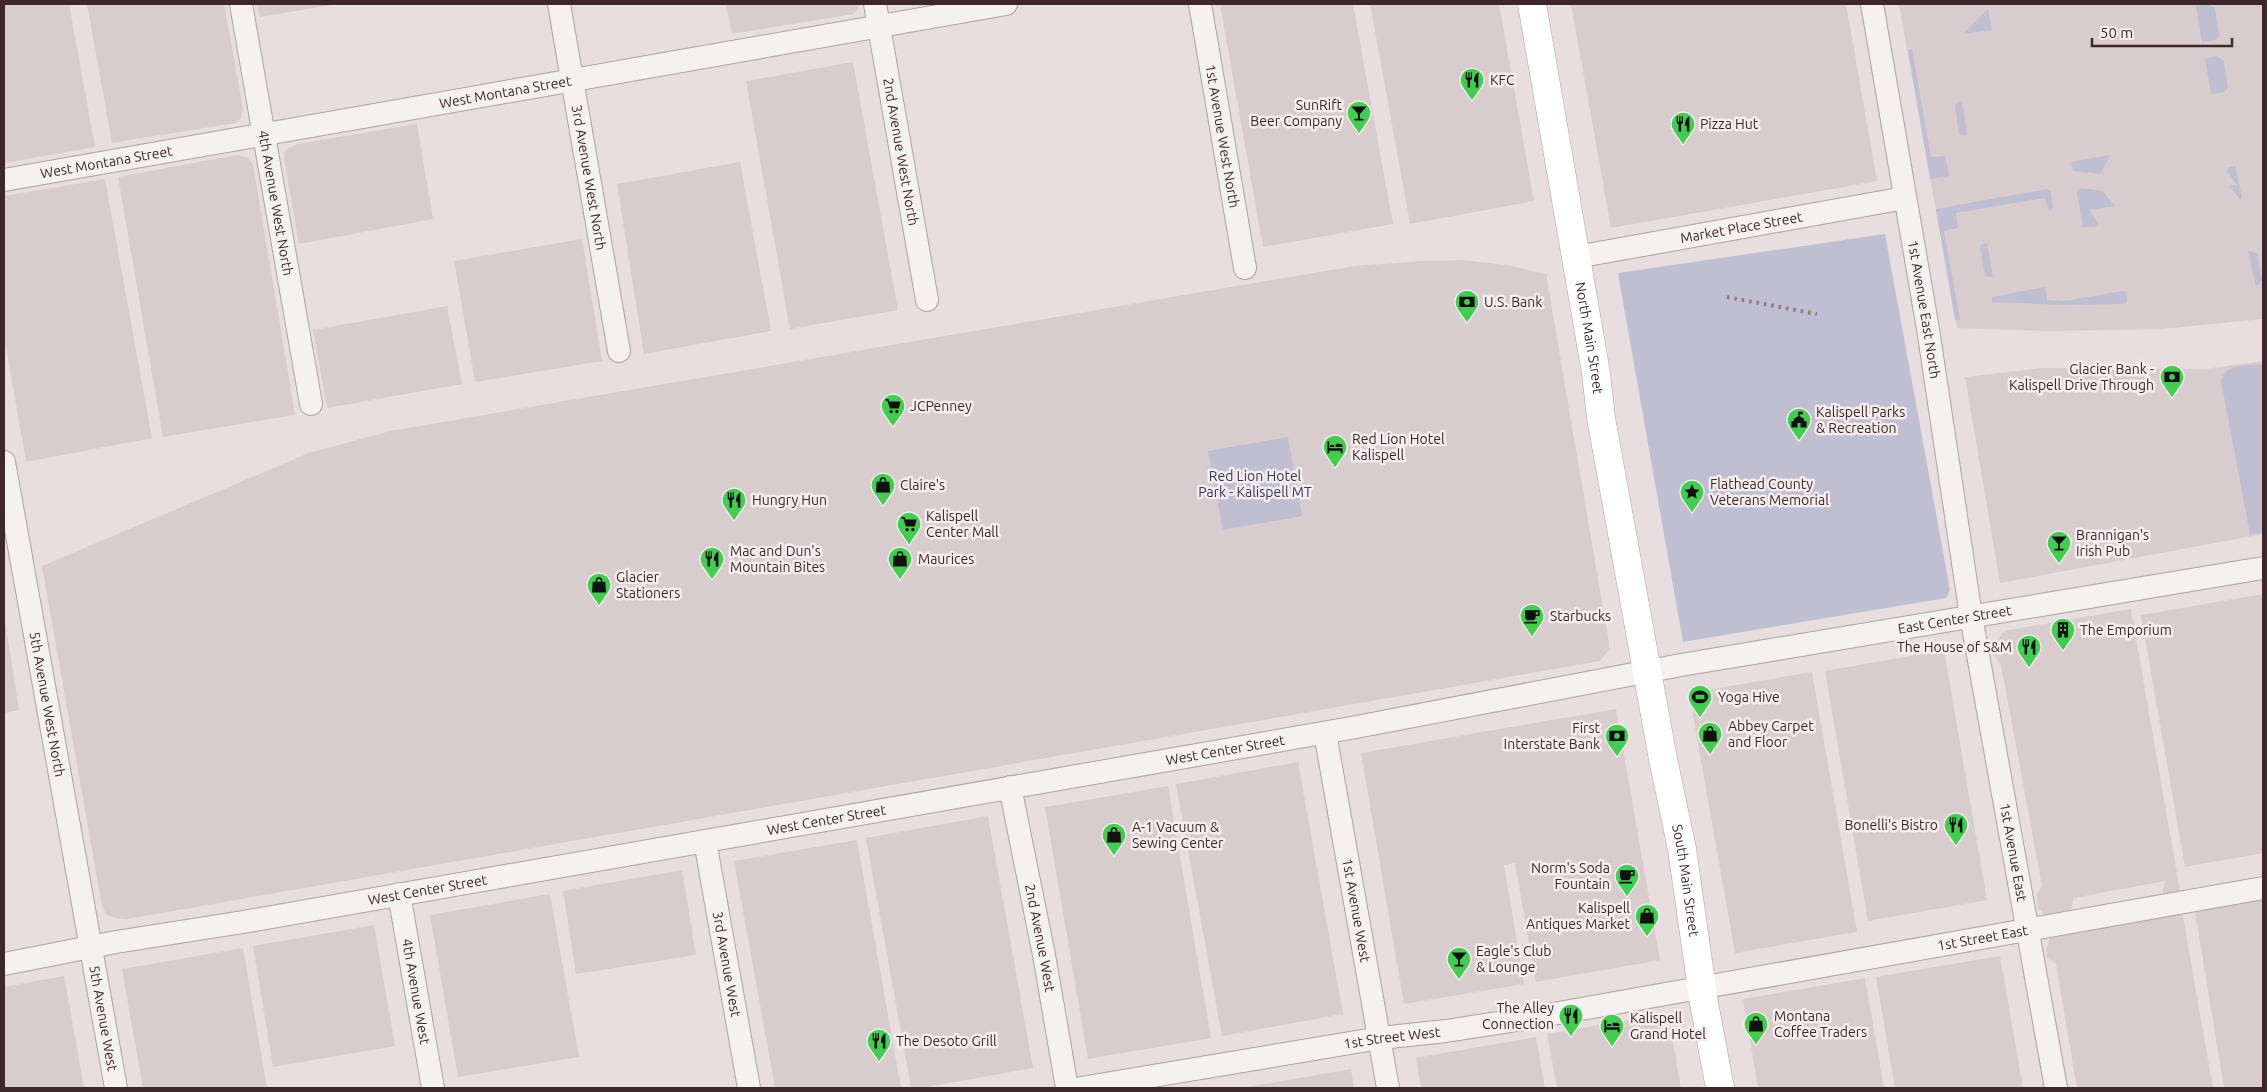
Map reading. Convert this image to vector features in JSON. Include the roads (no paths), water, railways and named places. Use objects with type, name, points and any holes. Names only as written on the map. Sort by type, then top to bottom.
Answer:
[{"type":"main road","name":"North Main Street","points":[[1532,4],[1596,373],[1602,418],[1648,672]]},
{"type":"main road","name":"South Main Street","points":[[1648,672],[1663,759],[1682,849],[1702,988],[1720,1088]]},
{"type":"street","name":"4th Avenue West North","points":[[241,4],[311,404]]},
{"type":"street","name":"3rd Avenue West North","points":[[559,4],[619,351]]},
{"type":"street","name":"2nd Avenue West North","points":[[875,4],[927,300]]},
{"type":"street","name":"West Montana Street","points":[[4,180],[1006,4]]},
{"type":"street","name":"1st Avenue West North","points":[[1200,4],[1245,268]]},
{"type":"street","name":"1st Avenue East North","points":[[1872,4],[1928,329],[1972,616]]},
{"type":"street","name":"Market Place Street","points":[[1576,257],[1905,198]]},
{"type":"street","name":"5th Avenue West North","points":[[4,462],[6,491],[89,948]]},
{"type":"street","name":"East Center Street","points":[[1648,672],[2263,568]]},
{"type":"street","name":"1st Avenue East","points":[[1972,616],[2056,1088]]},
{"type":"street","name":"West Center Street","points":[[4,964],[1325,733],[1648,672]]},
{"type":"street","name":"1st Avenue West","points":[[1325,733],[1388,1088]]},
{"type":"street","name":"2nd Avenue West","points":[[1010,787],[1044,955],[1067,1088]]},
{"type":"street","name":"3rd Avenue West","points":[[705,841],[749,1088]]},
{"type":"street","name":"1st Street East","points":[[1702,988],[2263,888]]},
{"type":"street","name":"4th Avenue West","points":[[399,894],[433,1088]]},
{"type":"street","name":"5th Avenue West","points":[[89,948],[116,1088]]},
{"type":"street","name":"1st Street West","points":[[1081,1088],[1380,1038],[1474,1027],[1702,988]]},
{"type":"railway","points":[[1727,297],[1817,314]]},
{"type":"place","name":"KFC","points":[[1472,101]]},
{"type":"place","name":"SunRift Beer Company","points":[[1359,134]]},
{"type":"place","name":"Pizza Hut","points":[[1683,145]]},
{"type":"place","name":"U.S. Bank","points":[[1467,323]]},
{"type":"place","name":"Glacier Bank - Kalispell Drive Through","points":[[2172,398]]},
{"type":"place","name":"JCPenney","points":[[893,427]]},
{"type":"place","name":"Kalispell Parks & Recreation","points":[[1799,441]]},
{"type":"place","name":"Red Lion Hotel Kalispell","points":[[1335,468]]},
{"type":"place","name":"Claire's","points":[[883,506]]},
{"type":"place","name":"Flathead County Veterans Memorial","points":[[1692,513]]},
{"type":"place","name":"Hungry Hun","points":[[734,521]]},
{"type":"place","name":"Kalispell Center Mall","points":[[909,545]]},
{"type":"place","name":"Brannigan's Irish Pub","points":[[2059,564]]},
{"type":"place","name":"Mac and Dun's Mountain Bites","points":[[712,580]]},
{"type":"place","name":"Maurices","points":[[900,580]]},
{"type":"place","name":"Glacier Stationers","points":[[599,606]]},
{"type":"place","name":"Starbucks","points":[[1532,637]]},
{"type":"place","name":"The Emporium","points":[[2063,651]]},
{"type":"place","name":"The House of S&M","points":[[2029,668]]},
{"type":"place","name":"Yoga Hive","points":[[1700,718]]},
{"type":"place","name":"Abbey Carpet and Floor","points":[[1710,755]]},
{"type":"place","name":"First Interstate Bank","points":[[1617,757]]},
{"type":"place","name":"Bonelli's Bistro","points":[[1956,846]]},
{"type":"place","name":"A-1 Vacuum & Sewing Center","points":[[1114,856]]},
{"type":"place","name":"Norm's Soda Fountain","points":[[1627,897]]},
{"type":"place","name":"Kalispell Antiques Market","points":[[1647,937]]},
{"type":"place","name":"Eagle's Club & Lounge","points":[[1459,980]]},
{"type":"place","name":"The Alley Connection","points":[[1571,1037]]},
{"type":"place","name":"Montana Coffee Traders","points":[[1756,1045]]},
{"type":"place","name":"Kalispell Grand Hotel","points":[[1612,1047]]},
{"type":"place","name":"The Desoto Grill","points":[[879,1062]]},
{"type":"park label","name":"Red Lion Hotel Park - Kalispell MT","points":[[1255,484]]}]
